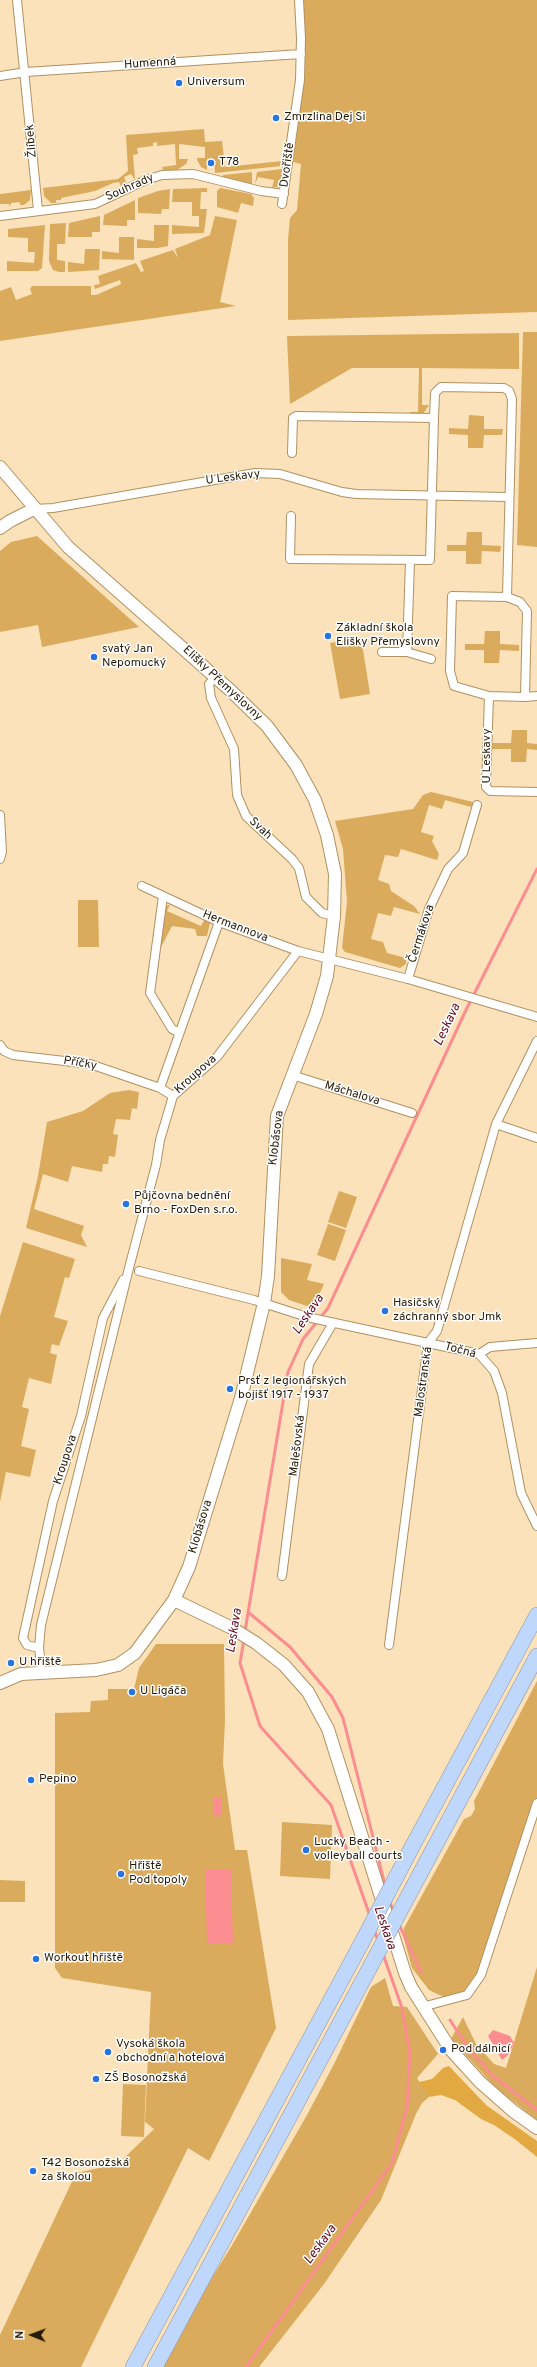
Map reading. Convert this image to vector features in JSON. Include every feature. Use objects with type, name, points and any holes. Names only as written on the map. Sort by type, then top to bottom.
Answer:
[{"type":"highway","points":[[133,2367],[537,1615]]},
{"type":"highway","points":[[155,2367],[537,1656]]},
{"type":"street","name":"Žlíbek","points":[[17,0],[26,72],[38,210]]},
{"type":"street","name":"Dvořiště","points":[[282,204],[299,91],[301,54],[299,0]]},
{"type":"street","name":"Humenná","points":[[0,76],[26,72],[301,54]]},
{"type":"street","name":"Souhrady","points":[[0,216],[95,204],[146,180],[162,175],[193,174],[261,191],[284,194]]},
{"type":"street","points":[[291,516],[290,560],[430,560],[435,393],[441,387],[504,388],[509,391],[512,399],[508,497],[507,597]]},
{"type":"street","points":[[292,452],[293,418],[296,416],[434,418]]},
{"type":"street","name":"Elišky Přemyslovny","points":[[0,467],[34,509],[68,547],[216,677],[267,726],[296,765],[314,800],[327,835],[335,874],[331,958]]},
{"type":"street","name":"U Leskavy","points":[[34,509],[53,508],[255,473],[280,474],[342,492],[356,494],[508,497]]},
{"type":"street","points":[[0,528],[34,509]]},
{"type":"street","points":[[408,652],[410,561]]},
{"type":"street","points":[[525,697],[527,611],[520,602],[507,597],[452,596],[450,671],[454,686],[489,696],[525,697],[537,696]]},
{"type":"street","points":[[382,652],[408,652],[432,659]]},
{"type":"street","name":"Svah","points":[[216,677],[209,684],[211,698],[234,749],[237,794],[246,816],[292,859],[299,868],[306,897],[322,913],[334,916]]},
{"type":"street","name":"U Leskavy","points":[[489,696],[486,787],[490,792],[537,792]]},
{"type":"street","name":"Čermákova","points":[[408,979],[429,909],[448,870],[463,853],[477,805]]},
{"type":"street","points":[[0,815],[2,852],[0,859]]},
{"type":"street","name":"Hermannova","points":[[142,886],[219,922],[298,951],[331,958]]},
{"type":"street","points":[[163,896],[150,993],[172,1029],[178,1032]]},
{"type":"street","points":[[160,1088],[178,1032],[195,993],[219,922]]},
{"type":"street","name":"Kroupova","points":[[47,1672],[39,1648],[45,1606],[173,1096],[217,1057],[298,951]]},
{"type":"street","name":"Čermákova","points":[[331,958],[537,1017]]},
{"type":"street","name":"Klobásova","points":[[0,1683],[12,1676],[47,1672],[96,1670],[118,1665],[135,1653],[174,1600],[189,1567],[231,1432],[264,1303],[268,1276],[277,1116],[316,1014],[331,958]]},
{"type":"street","name":"Malostranská","points":[[389,1646],[428,1343],[437,1331],[496,1124],[537,1041]]},
{"type":"street","name":"Příčky","points":[[0,1045],[4,1051],[13,1055],[90,1064],[160,1088],[173,1096]]},
{"type":"street","name":"Máchalova","points":[[292,1075],[412,1112]]},
{"type":"street","points":[[496,1124],[537,1138]]},
{"type":"street","name":"Kroupova","points":[[39,1648],[28,1645],[23,1638],[53,1501],[81,1416],[103,1318],[129,1268]]},
{"type":"street","points":[[139,1272],[264,1303]]},
{"type":"street","name":"Točná","points":[[264,1303],[313,1318],[479,1354],[494,1371],[502,1393],[521,1493],[537,1526]]},
{"type":"street","name":"Malešovská","points":[[282,1576],[309,1364],[331,1322]]},
{"type":"street","points":[[479,1354],[490,1347],[537,1343]]},
{"type":"street","points":[[174,1600],[232,1628],[256,1643],[284,1665],[308,1692],[328,1729],[405,1973],[422,2008],[451,2050],[478,2080],[513,2112],[537,2128]]},
{"type":"street","points":[[422,2008],[467,1995],[481,1975],[537,1802]]},
{"type":"shaded area","points":[[302,0],[537,0],[537,312],[288,320],[288,239],[290,218],[297,210],[301,164],[293,162],[303,87],[305,56]]},
{"type":"shaded area","points":[[204,129],[205,142],[222,141],[225,167],[282,161],[281,166],[215,173],[214,159],[207,159],[207,170],[201,167],[197,160],[197,158],[205,158],[205,147],[179,144],[179,159],[188,159],[186,164],[177,170],[163,171],[162,167],[176,165],[175,144],[157,146],[157,142],[153,143],[153,146],[137,148],[138,154],[133,155],[135,180],[131,174],[124,177],[127,184],[121,186],[119,182],[113,183],[95,191],[61,198],[61,200],[56,200],[56,203],[51,203],[44,196],[43,188],[118,179],[128,171],[126,135]]},
{"type":"shaded area","points":[[282,169],[281,183],[279,187],[272,188],[274,180],[258,177],[255,184],[257,172]]},
{"type":"shaded area","points":[[252,172],[252,184],[223,178],[223,175]]},
{"type":"shaded area","points":[[207,188],[207,192],[201,192],[200,209],[207,209],[204,233],[172,234],[172,225],[199,227],[199,216],[192,216],[192,202],[172,202],[173,189]]},
{"type":"shaded area","points":[[220,188],[251,194],[254,198],[253,206],[241,203],[238,213],[217,207],[217,191]]},
{"type":"shaded area","points":[[170,189],[169,209],[162,209],[161,214],[138,213],[138,198],[158,191]]},
{"type":"shaded area","points":[[31,190],[30,200],[24,205],[20,205],[20,202],[11,203],[10,207],[9,204],[0,204],[0,194]]},
{"type":"shaded area","points":[[135,200],[135,220],[127,220],[127,226],[103,225],[104,215]]},
{"type":"shaded area","points":[[100,216],[100,232],[92,232],[92,237],[68,237],[69,223]]},
{"type":"shaded area","points":[[215,216],[237,220],[220,302],[236,306],[0,341],[0,291],[11,287],[16,300],[32,294],[30,289],[32,286],[91,286],[91,295],[96,295],[121,284],[120,280],[95,289],[94,285],[100,284],[98,276],[136,263],[141,272],[144,271],[140,261],[173,250],[178,258],[175,249],[210,235]]},
{"type":"shaded area","points":[[66,223],[65,244],[57,244],[57,260],[65,261],[65,272],[59,272],[53,270],[49,261],[50,224]]},
{"type":"shaded area","points":[[45,225],[42,268],[38,271],[7,271],[7,261],[34,263],[35,252],[28,252],[28,238],[8,237],[8,229]]},
{"type":"shaded area","points":[[154,225],[169,225],[168,246],[158,248],[137,248],[137,239],[154,241]]},
{"type":"shaded area","points":[[119,237],[134,237],[134,260],[102,259],[102,251],[119,253]]},
{"type":"shaded area","points":[[85,249],[100,249],[99,270],[68,272],[68,262],[84,264]]},
{"type":"shaded area","points":[[523,332],[537,332],[537,547],[517,545]]},
{"type":"shaded area","points":[[519,333],[519,369],[422,368],[422,405],[429,405],[423,414],[410,414],[410,412],[418,412],[419,368],[352,368],[290,404],[287,336]]},
{"type":"shaded area","points":[[469,415],[484,416],[484,429],[503,429],[502,435],[484,435],[483,448],[468,448],[468,435],[449,434],[449,428],[468,429]]},
{"type":"shaded area","points":[[467,532],[482,532],[482,545],[501,546],[500,552],[482,551],[481,564],[466,564],[466,551],[447,551],[447,545],[466,545]]},
{"type":"shaded area","points":[[37,536],[139,627],[42,647],[38,625],[0,632],[0,551],[11,542]]},
{"type":"shaded area","points":[[485,631],[500,631],[500,644],[519,645],[519,651],[500,650],[499,663],[484,663],[484,650],[465,650],[465,644],[484,644]]},
{"type":"shaded area","points":[[361,637],[370,694],[340,699],[330,643]]},
{"type":"shaded area","points":[[512,730],[527,730],[527,743],[537,744],[537,750],[527,749],[526,762],[511,762],[511,749],[492,749],[492,743],[511,743]]},
{"type":"shaded area","points":[[431,792],[473,802],[471,807],[445,800],[442,809],[429,805],[421,832],[434,836],[432,841],[439,854],[437,860],[401,849],[398,857],[385,855],[378,880],[389,884],[391,891],[414,906],[420,914],[394,907],[391,916],[378,913],[371,939],[383,942],[387,953],[406,958],[406,964],[400,968],[345,952],[342,948],[347,902],[343,849],[335,821],[413,809],[423,795]]},
{"type":"shaded area","points":[[78,900],[98,900],[99,947],[78,947]]},
{"type":"shaded area","points":[[170,905],[167,911],[201,926],[204,920],[210,923],[207,936],[197,936],[195,929],[172,926],[159,951],[165,906]]},
{"type":"shaded area","points":[[129,1090],[139,1092],[137,1109],[132,1108],[130,1120],[116,1119],[113,1134],[118,1135],[115,1157],[109,1156],[108,1164],[103,1164],[102,1172],[72,1166],[68,1182],[43,1174],[34,1209],[84,1226],[81,1235],[87,1247],[26,1228],[38,1176],[47,1122],[83,1111],[110,1093]]},
{"type":"shaded area","points":[[339,1191],[357,1197],[346,1228],[328,1222]]},
{"type":"shaded area","points":[[328,1224],[346,1230],[335,1261],[317,1255]]},
{"type":"shaded area","points":[[23,1242],[75,1259],[69,1278],[65,1277],[54,1317],[68,1321],[59,1346],[52,1344],[50,1353],[57,1355],[51,1384],[29,1378],[22,1407],[29,1409],[21,1446],[36,1450],[30,1477],[6,1472],[0,1502],[0,1316]]},
{"type":"shaded area","points":[[281,1258],[312,1264],[307,1280],[324,1284],[313,1308],[289,1300],[281,1292]]},
{"type":"shaded area","points":[[156,1644],[224,1644],[225,1720],[223,1764],[235,1850],[247,1850],[276,2028],[209,2161],[188,2148],[81,2367],[0,2367],[0,2335],[76,2173],[118,2164],[154,2129],[145,2122],[151,1992],[62,1978],[55,1968],[55,1713],[90,1712],[91,1701],[108,1700],[108,1689],[134,1689],[139,1668]]},
{"type":"shaded area","points":[[537,1681],[537,1803],[481,1975],[467,1995],[450,2000],[429,1990],[412,1968],[404,1939],[404,1928],[464,1819],[471,1816],[475,1809],[474,1801]]},
{"type":"shaded area","points":[[213,1798],[222,1798],[222,1816],[213,1816]]},
{"type":"shaded area","name":"Lucky Beach - volleyball courts","points":[[282,1822],[332,1825],[330,1879],[280,1876]]},
{"type":"shaded area","points":[[205,1870],[231,1870],[233,1943],[207,1944]]},
{"type":"shaded area","points":[[0,1880],[25,1881],[25,1902],[0,1902]]},
{"type":"shaded area","points":[[537,1967],[537,2120],[496,2088],[451,2039],[463,2017],[476,2044],[494,2064],[506,2068]]},
{"type":"shaded area","points":[[385,1978],[393,2006],[407,2007],[438,2054],[417,2078],[429,2097],[422,2103],[416,2114],[381,2200],[324,2284],[259,2367],[156,2367],[231,2247],[307,2115],[335,2062],[371,1987]]},
{"type":"shaded area","points":[[493,2030],[510,2036],[514,2043],[509,2054],[502,2060],[488,2036]]},
{"type":"shaded area","points":[[449,2066],[486,2105],[537,2141],[537,2157],[516,2140],[494,2125],[481,2119],[455,2100],[441,2095],[429,2097],[419,2082],[432,2079],[443,2068]]},
{"type":"shaded area","points":[[123,2084],[146,2085],[144,2137],[121,2136]]},
{"type":"waterway","name":"Leskava","points":[[245,1631],[288,1372],[303,1339],[328,1308],[465,1012],[537,869]]},
{"type":"waterway","points":[[248,1612],[290,1647],[332,1697],[343,1718],[385,1885]]},
{"type":"waterway","name":"Leskava","points":[[244,1639],[240,1663],[260,1726],[331,1805],[370,1916]]},
{"type":"waterway","points":[[390,1902],[394,1914]]},
{"type":"waterway","points":[[399,1924],[421,1972]]},
{"type":"waterway","name":"Leskava","points":[[374,1929],[378,1941]]},
{"type":"waterway","name":"Leskava","points":[[246,2367],[392,2163],[407,2107],[410,2054],[402,2008],[383,1954]]},
{"type":"waterway","points":[[450,2020],[469,2049],[492,2075],[537,2110]]},
{"type":"place","name":"Universum","points":[[179,83]]},
{"type":"place","name":"Zmrzlina Dej Si","points":[[276,118]]},
{"type":"place","name":"T78","points":[[211,163]]},
{"type":"place","name":"Základní škola Elišky Přemyslovny","points":[[328,636]]},
{"type":"place","name":"svatý Jan Nepomucký","points":[[94,657]]},
{"type":"place","name":"Půjčovna bednění Brno - FoxDen s.r.o.","points":[[126,1204]]},
{"type":"place","name":"Hasičský záchranný sbor Jmk","points":[[385,1311]]},
{"type":"place","name":"Prsť z legionářských bojišť 1917 - 1937","points":[[230,1389]]},
{"type":"place","name":"U hřiště","points":[[11,1663]]},
{"type":"place","name":"U Ligáča","points":[[132,1692]]},
{"type":"place","name":"Pepino","points":[[31,1780]]},
{"type":"place","name":"Lucky Beach - volleyball courts","points":[[306,1850]]},
{"type":"place","name":"Hřiště Pod topoly","points":[[121,1874]]},
{"type":"place","name":"Workout hřiště","points":[[36,1959]]},
{"type":"place","name":"Pod dálnicí","points":[[443,2050]]},
{"type":"place","name":"Vysoká škola obchodní a hotelová","points":[[108,2052]]},
{"type":"place","name":"ZŠ Bosonožská","points":[[96,2079]]},
{"type":"place","name":"T42 Bosonožská za školou","points":[[33,2171]]}]
